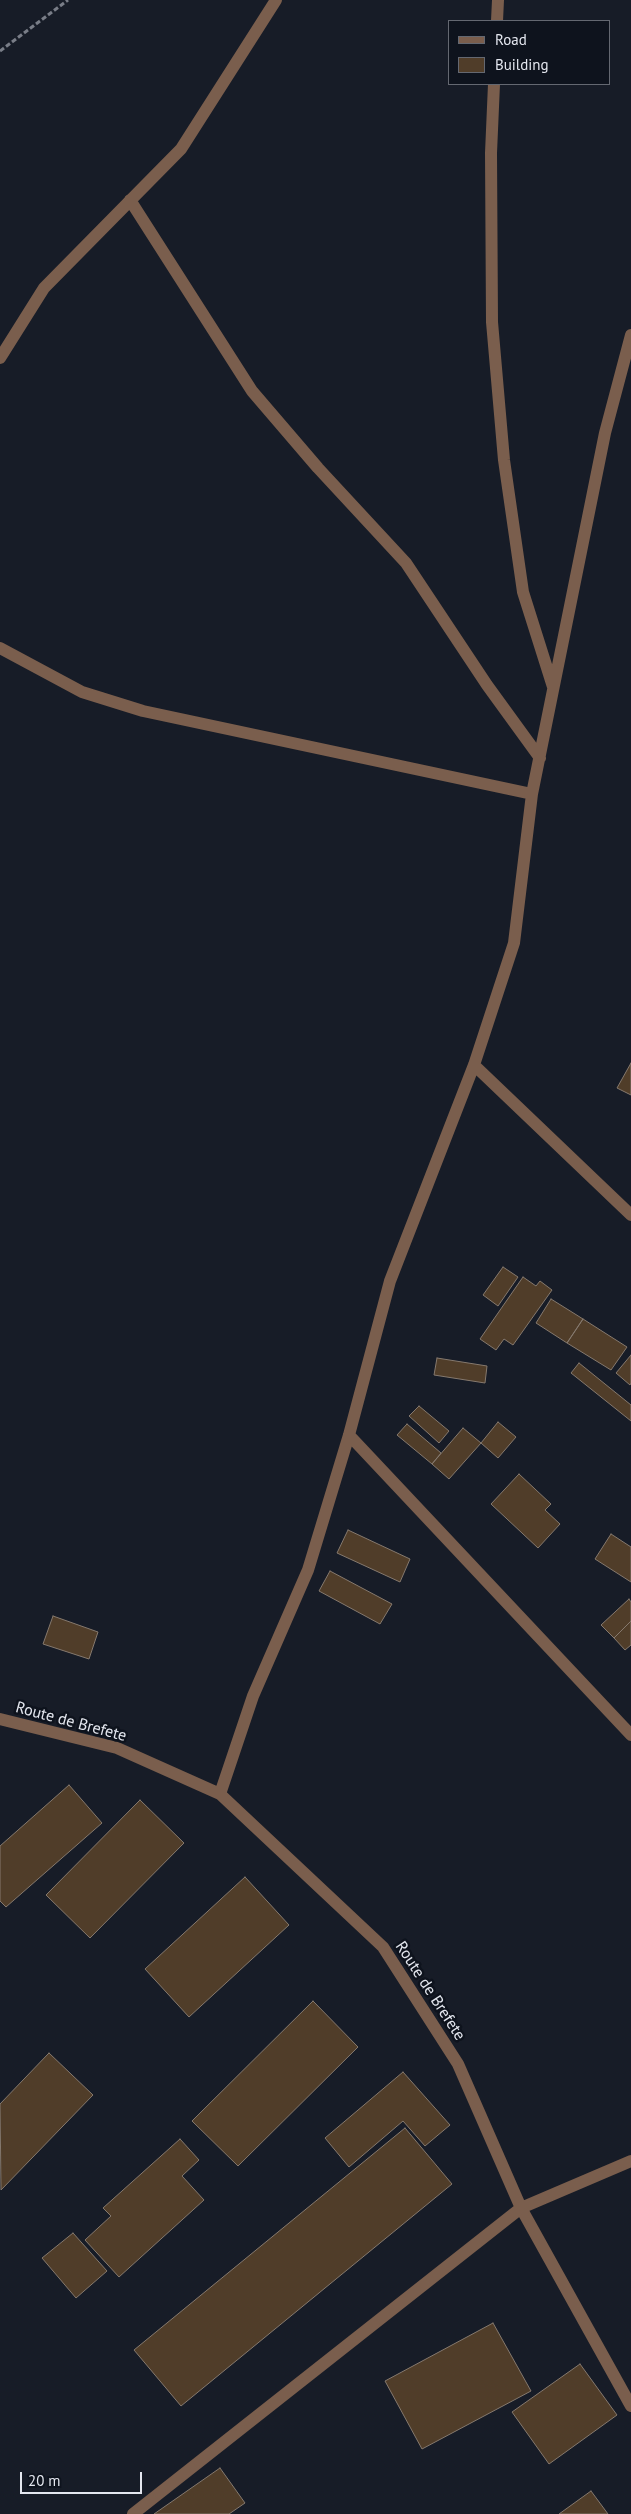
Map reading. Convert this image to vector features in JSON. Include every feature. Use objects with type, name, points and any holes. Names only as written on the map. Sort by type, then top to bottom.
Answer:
[{"type":"street","points":[[0,358],[44,288],[181,149],[276,0]]},
{"type":"street","points":[[497,20],[498,0]]},
{"type":"street","points":[[494,85],[490,153],[492,322],[504,460],[523,592],[554,689]]},
{"type":"street","points":[[130,200],[252,391],[318,468],[406,563],[487,685],[540,758]]},
{"type":"street","points":[[220,1794],[253,1696],[308,1570],[349,1435],[390,1281],[474,1066],[514,943],[532,794],[605,433],[631,335]]},
{"type":"street","points":[[0,648],[82,692],[143,711],[532,794]]},
{"type":"street","points":[[474,1066],[631,1215]]},
{"type":"street","points":[[349,1435],[631,1735]]},
{"type":"street","name":"Route de Brefete","points":[[0,1720],[116,1748],[220,1794],[383,1947],[458,2064],[522,2208],[631,2406]]},
{"type":"street","points":[[133,2514],[522,2208],[631,2161]]},
{"type":"path","points":[[0,51],[68,0]]},
{"type":"building","points":[[631,1063],[631,1095],[617,1088]]},
{"type":"building","points":[[503,1267],[518,1277],[498,1306],[483,1295]]},
{"type":"building","points":[[523,1277],[536,1286],[540,1281],[552,1290],[513,1345],[504,1339],[496,1350],[480,1339]]},
{"type":"building","points":[[551,1299],[583,1319],[567,1343],[536,1323]]},
{"type":"building","points":[[583,1319],[627,1347],[611,1370],[567,1343]]},
{"type":"building","points":[[631,1355],[631,1383],[630,1385],[616,1373]]},
{"type":"building","points":[[437,1358],[487,1366],[485,1383],[434,1375]]},
{"type":"building","points":[[579,1363],[631,1405],[631,1421],[571,1373]]},
{"type":"building","points":[[419,1406],[449,1431],[439,1443],[409,1416]]},
{"type":"building","points":[[498,1422],[516,1437],[498,1458],[481,1443]]},
{"type":"building","points":[[407,1424],[441,1453],[432,1464],[397,1435]]},
{"type":"building","points":[[463,1428],[481,1443],[449,1479],[432,1464]]},
{"type":"building","points":[[519,1474],[551,1504],[545,1510],[560,1524],[538,1548],[491,1504]]},
{"type":"building","points":[[348,1530],[410,1559],[400,1582],[337,1553]]},
{"type":"building","points":[[611,1534],[631,1547],[631,1582],[595,1559]]},
{"type":"building","points":[[330,1571],[392,1604],[380,1624],[319,1591]]},
{"type":"building","points":[[629,1599],[631,1602],[631,1621],[614,1638],[601,1625]]},
{"type":"building","points":[[53,1616],[98,1632],[89,1659],[43,1644]]},
{"type":"building","points":[[631,1621],[631,1645],[625,1650],[614,1638]]},
{"type":"building","points":[[69,1785],[102,1823],[6,1907],[0,1901],[0,1846]]},
{"type":"building","points":[[140,1800],[184,1843],[90,1938],[46,1895]]},
{"type":"building","points":[[245,1877],[289,1925],[189,2017],[145,1969]]},
{"type":"building","points":[[313,2001],[358,2047],[238,2166],[192,2121]]},
{"type":"building","points":[[49,2053],[93,2095],[1,2190],[0,2104]]},
{"type":"building","points":[[403,2072],[450,2125],[425,2146],[403,2121],[349,2167],[325,2138]]},
{"type":"building","points":[[405,2128],[452,2184],[181,2406],[134,2350]]},
{"type":"building","points":[[180,2139],[199,2160],[182,2176],[204,2200],[119,2277],[85,2240],[111,2216],[103,2208]]},
{"type":"building","points":[[73,2233],[107,2271],[76,2298],[42,2258]]},
{"type":"building","points":[[493,2323],[531,2391],[422,2449],[385,2381]]},
{"type":"building","points":[[580,2364],[617,2415],[549,2464],[512,2412]]},
{"type":"building","points":[[220,2468],[245,2503],[229,2514],[154,2514]]},
{"type":"building","points":[[591,2491],[608,2514],[559,2514]]}]
